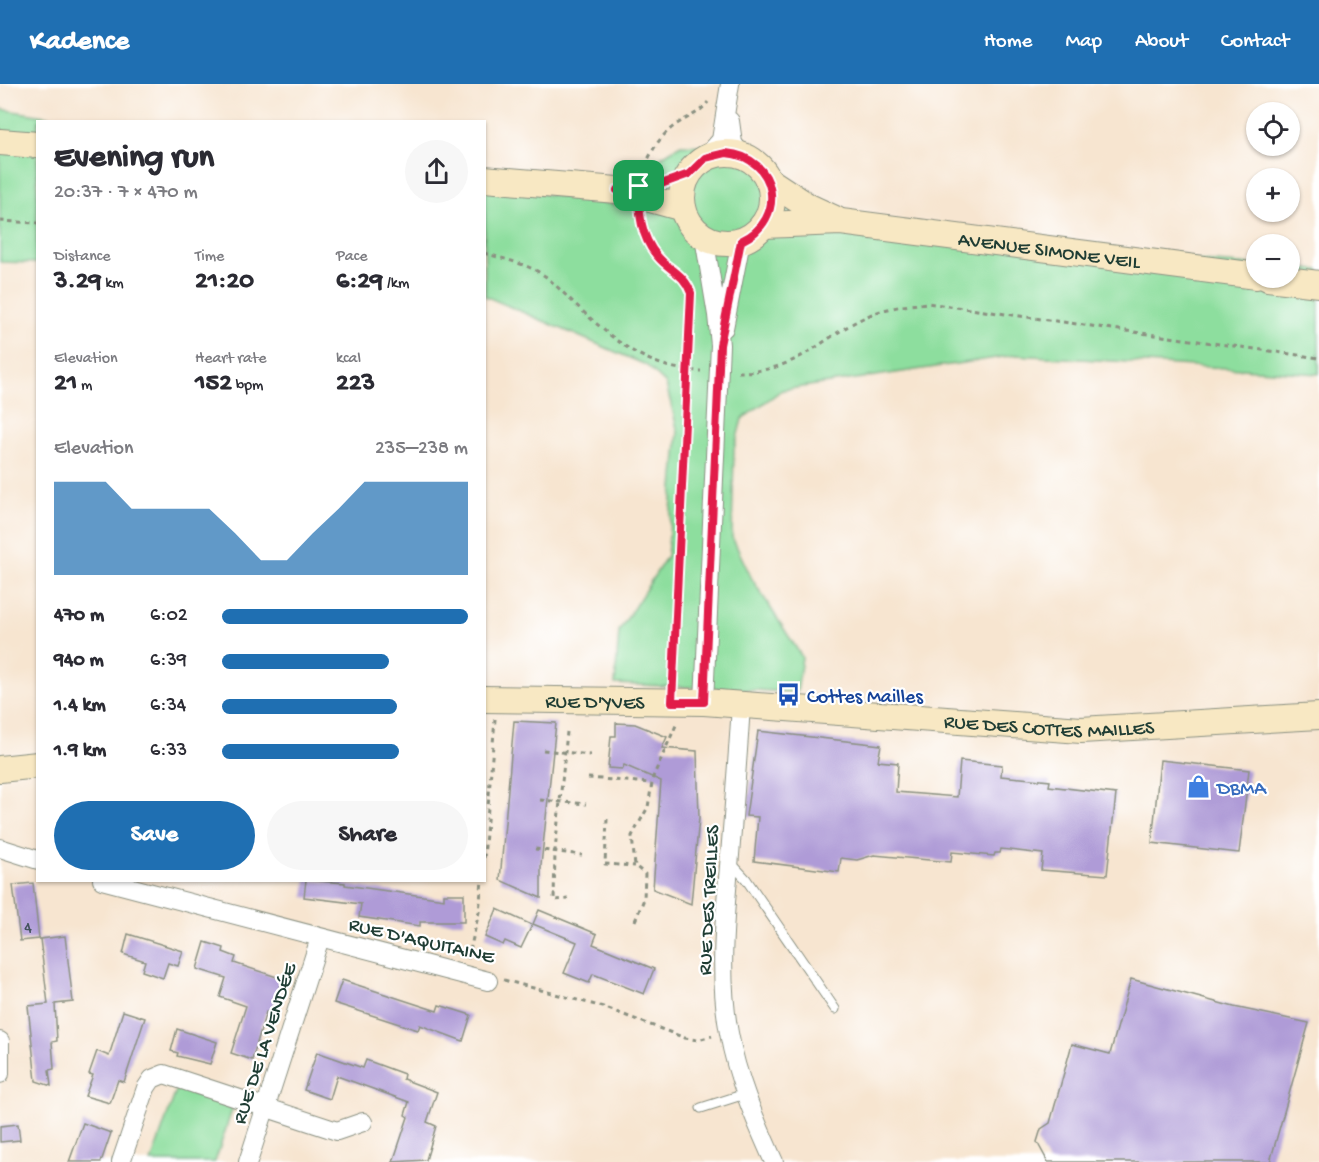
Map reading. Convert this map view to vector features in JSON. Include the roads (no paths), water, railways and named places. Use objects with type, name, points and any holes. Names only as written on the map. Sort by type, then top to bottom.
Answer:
[{"type":"main road","points":[[0,142],[36,145]]},
{"type":"main road","points":[[632,190],[664,183],[726,153],[753,161],[768,180],[809,207],[841,222]]},
{"type":"main road","points":[[697,166],[684,184],[683,208],[688,220],[704,237],[716,242],[741,241],[754,234],[763,225],[772,199],[768,180]]},
{"type":"main road","points":[[486,179],[632,190],[683,208]]},
{"type":"main road","points":[[763,225],[841,222]]},
{"type":"main road","name":"AVENUE SIMONE VEIL","points":[[841,222],[1246,275]]},
{"type":"main road","points":[[1300,282],[1319,284]]},
{"type":"main road","name":"RUE D'YVES","points":[[491,699],[741,705]]},
{"type":"main road","name":"RUE DES COTTES MAILLES","points":[[741,705],[1081,730],[1319,716]]},
{"type":"main road","points":[[0,769],[36,765]]},
{"type":"street","points":[[697,166],[722,140],[719,102],[730,84]]},
{"type":"street","points":[[719,102],[733,143],[742,156]]},
{"type":"street","points":[[704,237],[720,345]]},
{"type":"street","points":[[687,702],[720,345],[741,241]]},
{"type":"street","name":"RUE DES TREILLES","points":[[741,705],[724,951],[729,1032],[745,1094],[774,1162]]},
{"type":"street","points":[[0,848],[36,859]]},
{"type":"street","name":"RUE D'AQUITAINE","points":[[110,882],[488,981]]},
{"type":"street","name":"RUE DE LA VENDÉE","points":[[248,1162],[320,938]]},
{"type":"street","points":[[0,1041],[0,1074]]},
{"type":"street","points":[[121,1162],[146,1088],[152,1079],[164,1074],[337,1131],[363,1122]]},
{"type":"lane","points":[[729,861],[746,879],[836,1009]]},
{"type":"lane","points":[[701,1108],[745,1094]]},
{"type":"place","name":"Cottes Mailles","points":[[789,695]]},
{"type":"place","name":"DBMA","points":[[1199,787]]}]
